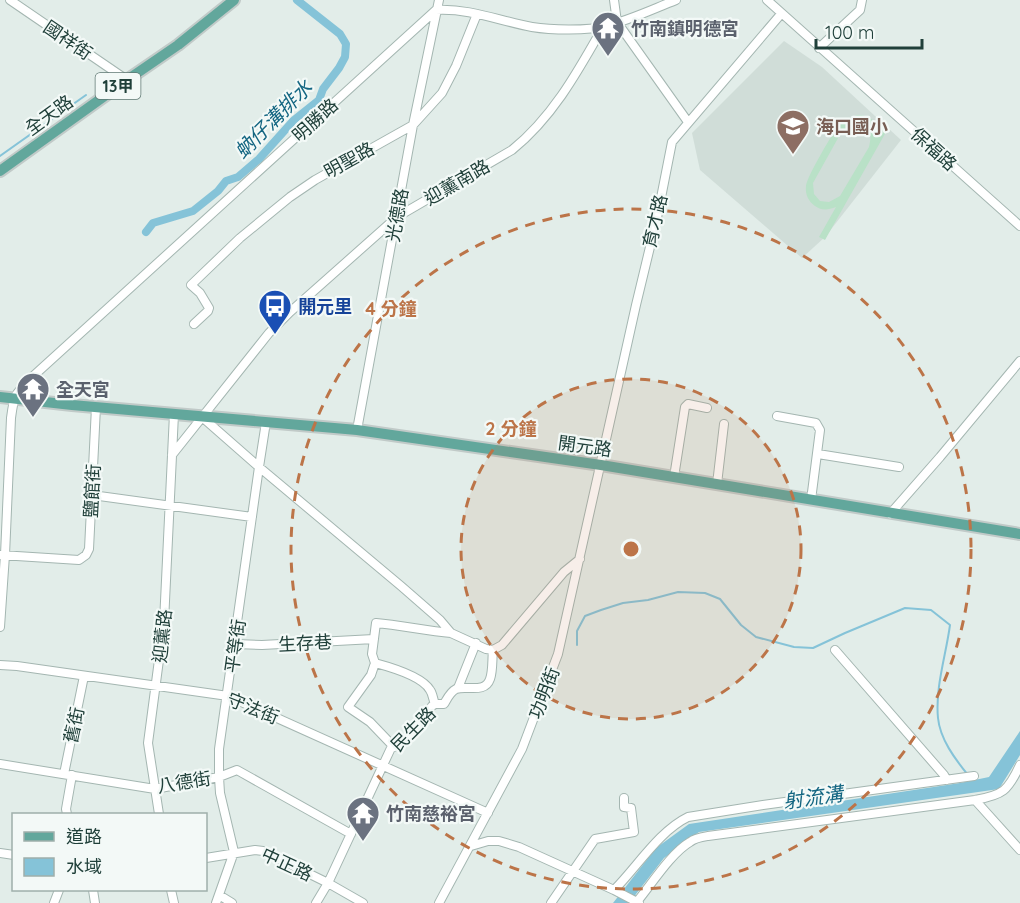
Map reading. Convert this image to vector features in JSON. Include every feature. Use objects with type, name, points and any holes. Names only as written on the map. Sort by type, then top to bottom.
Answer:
[{"type":"main road","name":"全天路","points":[[0,171],[178,45],[234,0]]},
{"type":"main road","name":"開元路","points":[[0,397],[357,430],[601,465],[1020,534]]},
{"type":"street","name":"國祥街","points":[[10,0],[127,80]]},
{"type":"street","name":"光德路","points":[[357,430],[413,124],[439,0]]},
{"type":"street","points":[[614,0],[617,22],[688,122]]},
{"type":"street","points":[[436,10],[447,9],[477,14],[533,27],[580,28],[603,27],[676,0]]},
{"type":"street","name":"保福路","points":[[767,0],[1020,226]]},
{"type":"street","points":[[819,48],[860,10],[862,0]]},
{"type":"street","name":"明勝路","points":[[14,398],[30,379],[436,10]]},
{"type":"street","name":"明聖路","points":[[194,324],[209,308],[200,293],[191,285],[240,238],[290,197],[315,180],[413,124],[441,93],[456,66],[477,14]]},
{"type":"street","name":"育才路","points":[[601,465],[672,142],[782,14]]},
{"type":"street","name":"迎薰南路","points":[[172,455],[269,333],[397,216],[512,150],[525,140],[572,83],[603,27]]},
{"type":"street","points":[[890,513],[1020,361]]},
{"type":"street","points":[[0,627],[2,555],[14,398]]},
{"type":"street","points":[[674,477],[685,407],[688,404],[707,408]]},
{"type":"street","name":"鹽館街","points":[[2,555],[79,560],[86,555],[89,549],[96,407]]},
{"type":"street","name":"迎薰路","points":[[159,813],[148,743],[164,622],[174,414]]},
{"type":"street","points":[[777,416],[816,423],[820,430],[811,500]]},
{"type":"street","points":[[202,417],[401,586],[440,620],[451,633]]},
{"type":"street","name":"平等街","points":[[234,852],[220,793],[219,749],[266,422]]},
{"type":"street","points":[[717,484],[724,424]]},
{"type":"street","points":[[818,454],[899,466]]},
{"type":"street","name":"功明街","points":[[439,903],[522,749],[548,683],[558,654],[601,465]]},
{"type":"street","points":[[92,495],[252,517]]},
{"type":"street","points":[[394,747],[370,722],[348,706],[371,675],[375,663],[372,654],[376,623],[451,633],[493,650],[502,645],[564,572],[580,560]]},
{"type":"street","name":"生存巷","points":[[235,644],[262,645],[374,639]]},
{"type":"street","points":[[458,688],[476,643]]},
{"type":"street","name":"民生路","points":[[316,903],[328,883],[391,748],[404,741],[435,704],[444,704],[451,692],[458,688],[480,688],[487,684],[490,679],[493,650]]},
{"type":"street","points":[[835,650],[947,780]]},
{"type":"street","points":[[375,663],[399,669],[423,683],[430,690],[435,704]]},
{"type":"street","name":"守法街","points":[[0,665],[228,696],[488,813]]},
{"type":"street","name":"舊街","points":[[67,813],[68,775],[84,676]]},
{"type":"street","name":"八德街","points":[[0,764],[155,789],[219,777],[237,770],[351,834]]},
{"type":"street","points":[[471,846],[488,841],[499,841],[519,847],[636,902],[673,857],[692,840],[994,796],[1003,791],[1012,781],[1020,765]]},
{"type":"street","points":[[616,891],[658,840],[677,822],[688,817],[974,776]]},
{"type":"street","points":[[551,903],[596,839],[634,832],[632,808],[624,807],[624,798]]},
{"type":"street","points":[[975,800],[1020,850]]},
{"type":"street","name":"中正路","points":[[207,858],[255,849],[263,851],[363,903]]},
{"type":"street","points":[[232,903],[217,899],[234,852]]},
{"type":"shaded area","name":"海口國小","points":[[784,41],[822,67],[901,140],[825,237],[802,258],[700,170],[692,133]]},
{"type":"green space","points":[[857,115],[865,116],[872,119],[878,133],[881,128],[886,132],[825,240],[819,237],[836,207],[825,210],[815,206],[810,202],[806,186],[826,146],[839,124]],"holes":[[[856,123],[867,126],[870,136],[869,147],[840,196],[829,202],[820,201],[814,194],[813,183],[842,131]]]},
{"type":"water","points":[[1020,731],[1020,755],[999,789],[699,832],[664,858],[629,903],[613,903],[656,848],[689,824],[989,777]]},
{"type":"waterway","name":"蚋仔溝排水","points":[[146,232],[153,223],[193,211],[218,191],[226,181],[238,177],[259,159],[294,120],[319,100],[323,89],[345,57],[346,44],[340,34],[297,0]]},
{"type":"waterway","points":[[0,156],[86,95]]},
{"type":"waterway","points":[[577,645],[577,631],[585,616],[623,603],[648,600],[678,592],[705,593],[720,599],[741,625],[756,637],[794,647],[813,648],[905,608],[931,610],[950,625],[938,695],[939,726],[949,748],[968,775]]},
{"type":"place","name":"竹南鎮明德宮","points":[[608,57]]},
{"type":"place","name":"海口國小","points":[[793,155]]},
{"type":"place","name":"開元里","points":[[275,335]]},
{"type":"place","name":"全天宮","points":[[33,418]]},
{"type":"place","name":"竹南慈裕宮","points":[[363,842]]},
{"type":"water label","name":"射流溝","points":[[813,797]]}]
